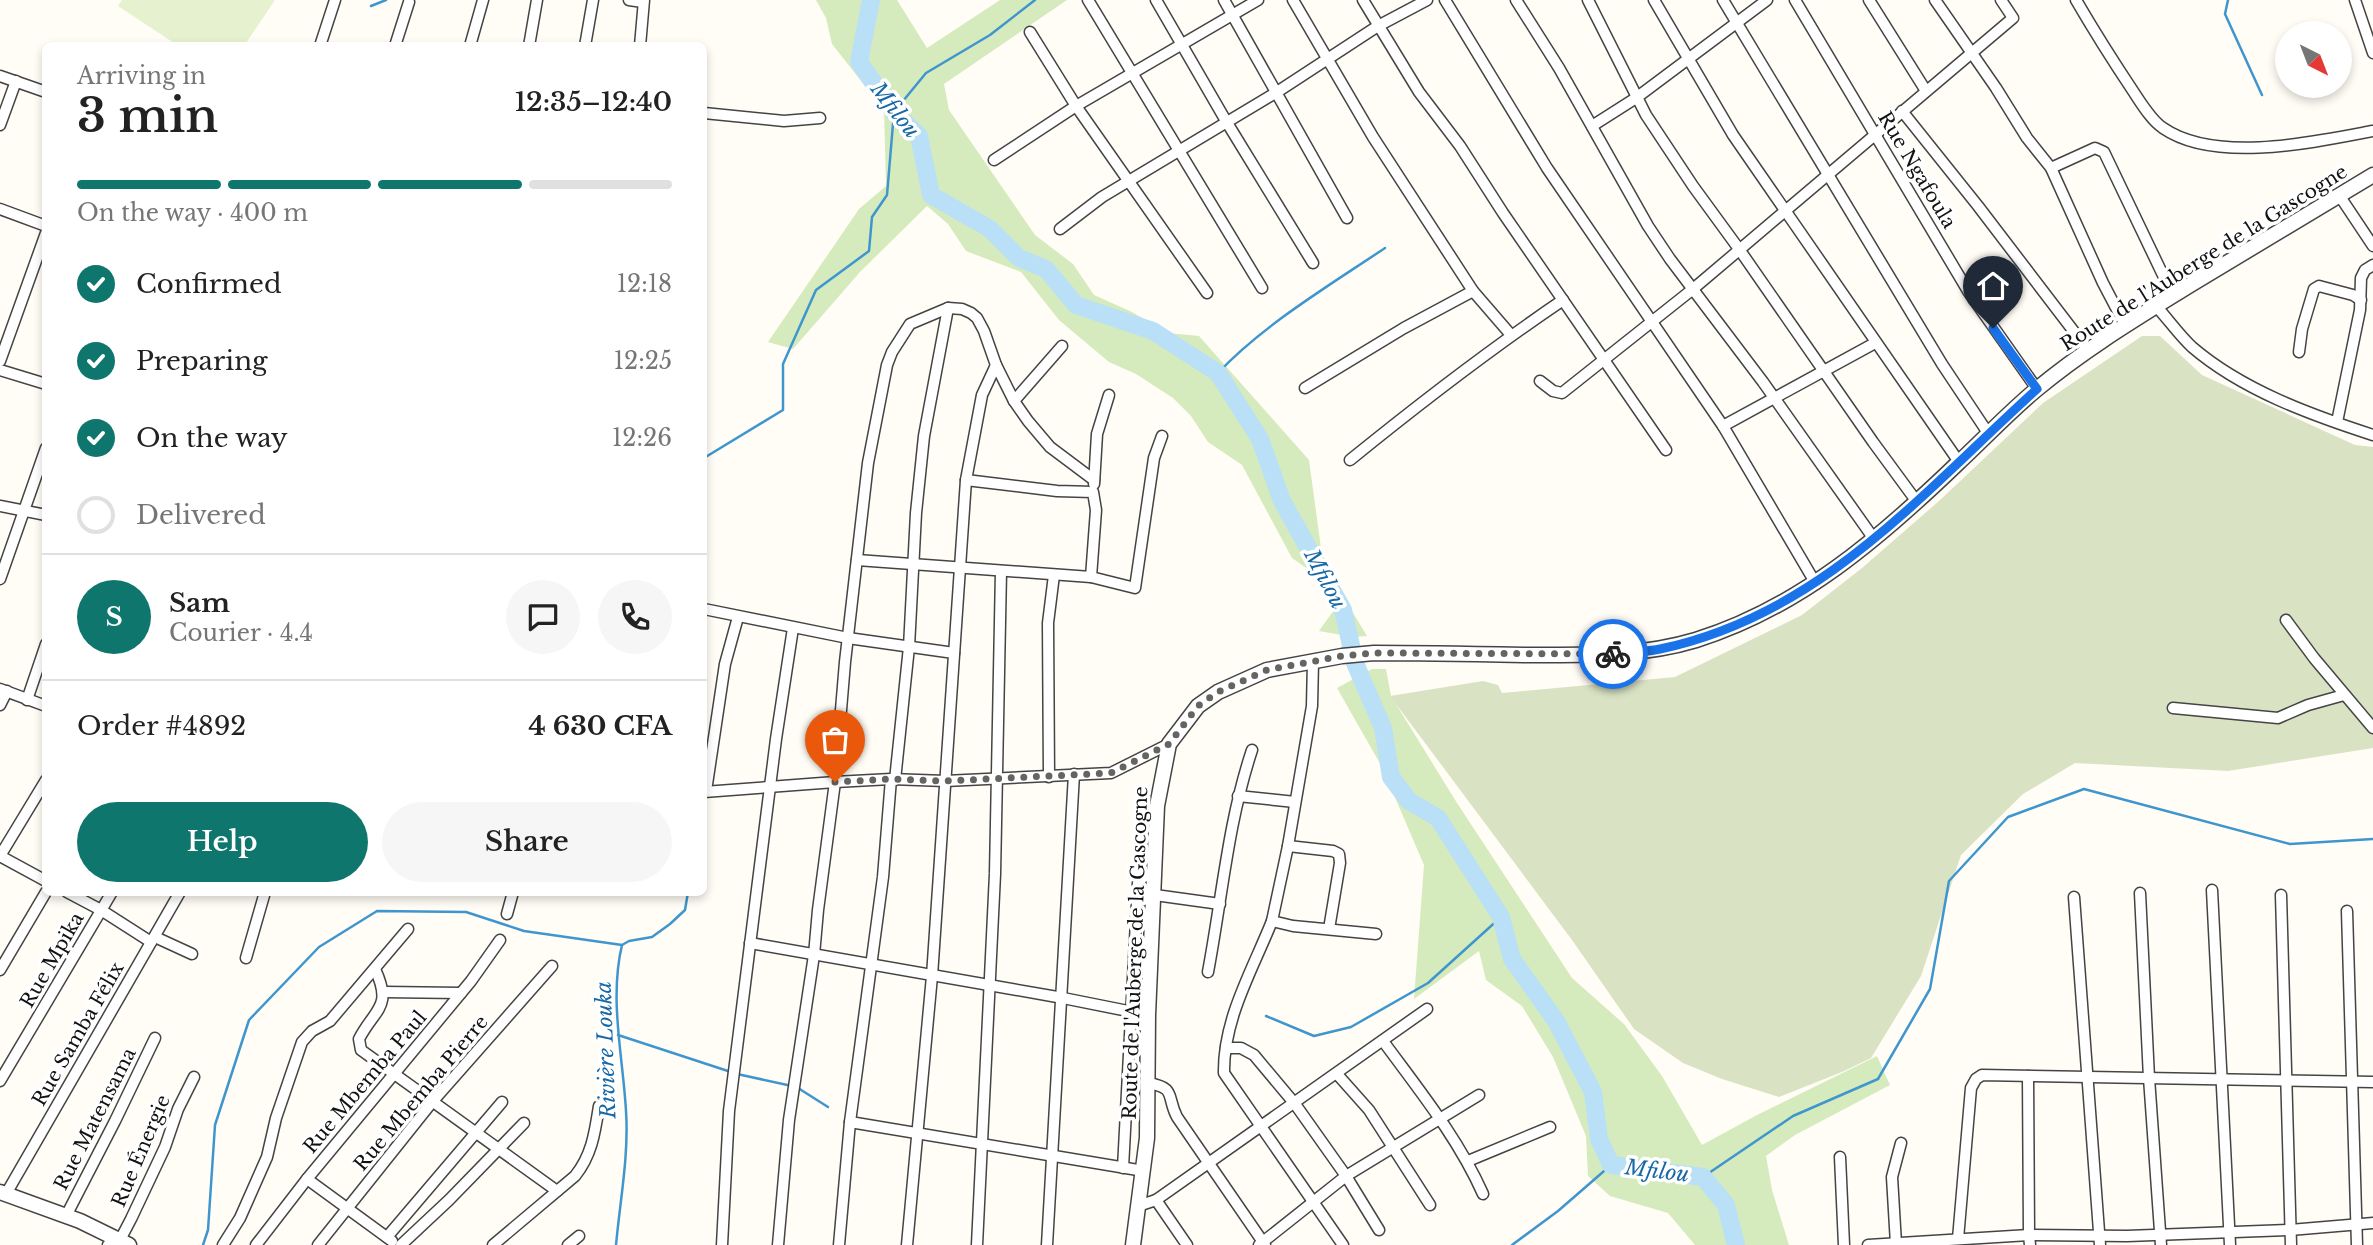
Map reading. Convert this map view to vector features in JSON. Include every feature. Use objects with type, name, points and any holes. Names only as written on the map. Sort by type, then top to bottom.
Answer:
[{"type":"street","points":[[321,42],[335,0]]},
{"type":"street","points":[[471,42],[483,0]]},
{"type":"street","points":[[530,42],[537,0]]},
{"type":"street","points":[[586,42],[593,0]]},
{"type":"street","points":[[629,0],[644,1],[640,42]]},
{"type":"street","points":[[1088,0],[1262,288]]},
{"type":"street","points":[[1156,0],[1313,263]]},
{"type":"street","points":[[1224,0],[1347,218]]},
{"type":"street","points":[[994,160],[1130,73],[1258,0]]},
{"type":"street","points":[[1293,0],[1373,137],[1473,291],[1511,335]]},
{"type":"street","points":[[1363,0],[1419,92],[1460,146],[1666,450]]},
{"type":"street","points":[[1060,229],[1128,181],[1277,92],[1378,26],[1427,0]]},
{"type":"street","points":[[1444,0],[1539,156],[1723,426],[1816,584]]},
{"type":"street","points":[[1516,0],[1559,68],[1648,226],[1874,539]]},
{"type":"street","points":[[1587,0],[1604,28],[1636,98],[1693,186],[1917,502]]},
{"type":"street","points":[[1654,0],[1734,135],[1959,462]]},
{"type":"street","points":[[1723,0],[1942,364],[1988,433]]},
{"type":"street","points":[[1591,126],[1636,98],[1767,0]]},
{"type":"street","name":"Rue Ngafoula","points":[[1795,0],[1968,291],[2037,389]]},
{"type":"street","points":[[1869,0],[1926,91]]},
{"type":"street","points":[[1935,0],[2051,168],[2125,325]]},
{"type":"street","points":[[1540,381],[1553,391],[1562,393],[1693,289],[2013,18],[2001,0]]},
{"type":"street","points":[[2076,0],[2103,47],[2141,103],[2162,128],[2187,139],[2219,147],[2298,145],[2373,131]]},
{"type":"street","points":[[2355,0],[2373,53]]},
{"type":"street","points":[[396,42],[409,2]]},
{"type":"street","points":[[1030,32],[1076,106],[1207,293]]},
{"type":"street","points":[[0,76],[42,91]]},
{"type":"street","points":[[0,125],[16,81]]},
{"type":"street","points":[[1902,111],[2088,350]]},
{"type":"street","points":[[707,113],[784,121],[820,118]]},
{"type":"street","points":[[2051,168],[2095,148],[2104,152],[2173,296]]},
{"type":"street","name":"Route de l'Auberge de la Gascogne","points":[[1133,1245],[1144,1171],[1157,806],[1169,744],[1198,706],[1218,692],[1267,670],[1342,656],[1374,653],[1595,656],[1658,650],[1736,626],[1816,584],[1874,539],[2037,389],[2088,350],[2373,175]]},
{"type":"street","points":[[2339,195],[2373,246]]},
{"type":"street","points":[[0,209],[42,225]]},
{"type":"street","points":[[0,360],[42,244]]},
{"type":"street","points":[[2337,422],[2361,300],[2361,278],[2365,270],[2373,265]]},
{"type":"street","points":[[2299,352],[2302,329],[2314,289],[2319,286],[2353,295],[2361,300]]},
{"type":"street","points":[[1305,388],[1404,328],[1473,291]]},
{"type":"street","points":[[1350,460],[1432,394],[1563,300]]},
{"type":"street","points":[[2156,306],[2190,345],[2217,366],[2275,397],[2373,435]]},
{"type":"street","points":[[839,1245],[850,1122],[883,877],[909,647],[924,436],[948,308]]},
{"type":"street","points":[[778,1245],[789,1120],[814,955],[835,782],[868,463],[892,352],[909,324],[948,308],[962,309],[976,318],[1014,401],[1050,447],[1094,480]]},
{"type":"street","points":[[1723,426],[1875,342]]},
{"type":"street","points":[[1014,401],[1062,346]]},
{"type":"street","points":[[907,1245],[932,976],[966,480],[982,395],[996,365]]},
{"type":"street","points":[[0,370],[42,383]]},
{"type":"street","points":[[1091,578],[1096,510],[1093,492],[1097,434],[1109,395]]},
{"type":"street","points":[[857,560],[1091,578],[1135,588],[1154,458],[1162,436]]},
{"type":"street","points":[[0,579],[42,459]]},
{"type":"street","points":[[966,480],[1058,491],[1093,492]]},
{"type":"street","points":[[0,506],[42,514]]},
{"type":"street","points":[[977,1245],[990,986],[1001,571]]},
{"type":"street","points":[[1049,777],[1048,623],[1054,575]]},
{"type":"street","points":[[707,610],[848,638],[954,653]]},
{"type":"street","points":[[707,778],[725,664],[738,617]]},
{"type":"street","points":[[2286,620],[2373,728]]},
{"type":"street","points":[[722,1245],[729,1111],[793,628]]},
{"type":"street","points":[[27,700],[42,657]]},
{"type":"street","points":[[1313,661],[1312,706],[1272,921],[1238,998],[1224,1066],[1226,1080],[1343,1245]]},
{"type":"street","points":[[0,705],[3,690],[42,705]]},
{"type":"street","points":[[2174,708],[2278,718],[2308,705],[2344,695]]},
{"type":"street","points":[[707,791],[893,779],[945,781],[1111,773],[1169,744]]},
{"type":"street","points":[[1208,972],[1227,847],[1252,750]]},
{"type":"street","points":[[1047,1245],[1074,774]]},
{"type":"street","points":[[42,787],[0,856],[42,879]]},
{"type":"street","points":[[1238,796],[1295,802]]},
{"type":"street","points":[[1288,846],[1339,854],[1340,863],[1329,929]]},
{"type":"street","points":[[1123,1168],[1136,903],[1140,878],[1155,877]]},
{"type":"street","points":[[2212,890],[2230,1245]]},
{"type":"street","points":[[2140,893],[2149,1078],[2161,1240]]},
{"type":"street","points":[[2281,895],[2291,1245]]},
{"type":"street","points":[[0,970],[44,896]]},
{"type":"street","points":[[75,896],[153,939],[192,954]]},
{"type":"street","name":"Rue Mpika","points":[[0,1081],[5,1062],[110,896]]},
{"type":"street","name":"Rue Samba Félix","points":[[3,1193],[178,896]]},
{"type":"street","points":[[246,958],[264,896]]},
{"type":"street","points":[[508,914],[512,896]]},
{"type":"street","points":[[2074,897],[2100,1240]]},
{"type":"street","points":[[1136,903],[1154,899],[1220,904]]},
{"type":"street","points":[[2347,911],[2357,1245]]},
{"type":"street","points":[[1272,921],[1293,926],[1376,934]]},
{"type":"street","points":[[223,1245],[240,1218],[267,1157],[276,1118],[302,1042],[312,1031],[330,1021],[408,929]]},
{"type":"street","name":"Rue Mbemba Paul","points":[[256,1245],[500,940]]},
{"type":"street","points":[[750,943],[1148,1015]]},
{"type":"street","points":[[1133,952],[1151,955]]},
{"type":"street","name":"Rue Mbemba Pierre","points":[[318,1245],[433,1101],[552,966]]},
{"type":"street","points":[[375,969],[384,992],[378,1010],[361,1035],[359,1045],[366,1055],[557,1191]]},
{"type":"street","points":[[384,992],[460,993]]},
{"type":"street","points":[[1138,1206],[1156,1200],[1262,1128],[1427,1009]]},
{"type":"street","name":"Rue Matensama","points":[[66,1216],[155,1038]]},
{"type":"street","points":[[1382,1041],[1468,1161],[1483,1194]]},
{"type":"street","points":[[1226,1048],[1241,1048],[1254,1055],[1295,1104],[1346,1176],[1379,1230]]},
{"type":"street","points":[[1338,1074],[1369,1110],[1430,1205]]},
{"type":"street","points":[[1958,1239],[1970,1088],[1982,1075],[2373,1082]]},
{"type":"street","points":[[2028,1076],[2030,1240]]},
{"type":"street","name":"Rue Énergie","points":[[119,1243],[165,1147],[178,1110],[194,1077]]},
{"type":"street","points":[[1148,1083],[1164,1085],[1169,1090],[1177,1117],[1262,1244],[1346,1176],[1479,1095]]},
{"type":"street","points":[[387,1237],[502,1102]]},
{"type":"street","points":[[493,1245],[584,1165],[592,1145],[599,1106]]},
{"type":"street","points":[[850,1122],[1144,1171]]},
{"type":"street","points":[[307,1179],[399,1245],[449,1200],[524,1123]]},
{"type":"street","points":[[1468,1161],[1550,1127]]},
{"type":"street","points":[[1896,1244],[1892,1177],[1901,1143]]},
{"type":"street","points":[[1840,1157],[1844,1245]]},
{"type":"street","points":[[3,1193],[66,1216],[119,1243]]},
{"type":"street","points":[[1156,1200],[1187,1245]]},
{"type":"street","points":[[1871,1245],[1958,1239],[2161,1240],[2229,1232],[2373,1223]]},
{"type":"street","points":[[568,1245],[579,1236]]},
{"type":"green space","points":[[122,0],[275,0],[247,42],[172,42],[118,6]]},
{"type":"green space","points":[[816,0],[897,0],[927,48],[1000,0],[1067,0],[944,84],[949,110],[1035,235],[1073,264],[1094,295],[1132,312],[1168,333],[1199,336],[1309,460],[1323,563],[1367,636],[1353,637],[1319,631],[1334,610],[1312,572],[1292,558],[1242,465],[1208,442],[1191,416],[1173,398],[1136,374],[1109,362],[1059,320],[1021,272],[966,251],[948,224],[927,206],[860,272],[793,349],[768,342],[859,209],[886,186],[884,110],[832,44],[826,18]]},
{"type":"green space","points":[[2142,336],[2160,336],[2202,375],[2355,445],[2373,447],[2373,748],[2228,771],[2075,763],[2023,794],[1961,855],[1921,976],[1871,1058],[1779,1097],[1683,1063],[1634,1029],[1572,940],[1390,696],[1483,681],[1498,685],[1502,693],[1675,677],[1802,615],[1862,568],[1939,501],[2043,403]]},
{"type":"green space","points":[[1372,669],[1386,669],[1391,696],[1457,803],[1572,978],[1624,1024],[1662,1076],[1702,1145],[1877,1056],[1890,1085],[1795,1135],[1766,1156],[1772,1190],[1789,1245],[1695,1245],[1668,1213],[1610,1196],[1588,1176],[1586,1136],[1553,1057],[1522,1006],[1486,980],[1479,951],[1414,999],[1424,865],[1382,767],[1337,688]]},
{"type":"waterway","points":[[371,6],[386,0]]},
{"type":"waterway","name":"Mfilou","points":[[871,0],[859,62],[894,112],[919,136],[931,195],[990,229],[1019,258],[1046,269],[1076,305],[1153,331],[1218,373],[1260,439],[1282,501],[1343,610],[1355,663],[1383,728],[1391,777],[1409,801],[1438,818],[1501,917],[1512,959],[1556,1021],[1593,1092],[1599,1139],[1611,1165],[1703,1177],[1726,1205],[1736,1245]]},
{"type":"waterway","name":"Rivière Louka","points":[[707,456],[783,410],[783,364],[816,290],[869,251],[872,217],[887,195],[894,112],[926,73],[990,35],[1035,0]]},
{"type":"waterway","points":[[2228,0],[2225,14],[2262,95]]},
{"type":"waterway","points":[[1218,373],[1276,322],[1385,248]]},
{"type":"waterway","points":[[1703,1177],[1793,1116],[1878,1079],[1930,989],[1949,881],[2008,817],[2084,789],[2290,844],[2373,839]]},
{"type":"waterway","name":"Rivière Louka","points":[[616,1245],[626,1144],[626,1111],[617,1007],[618,965],[622,945],[652,937],[670,924],[685,910],[687,896]]},
{"type":"waterway","points":[[203,1245],[208,1230],[215,1125],[249,1020],[319,947],[377,911],[466,912],[524,931],[622,945]]},
{"type":"waterway","points":[[1266,1016],[1314,1036],[1351,1027],[1428,983],[1501,917]]},
{"type":"waterway","points":[[618,1035],[731,1072]]},
{"type":"waterway","points":[[737,1074],[792,1086]]},
{"type":"waterway","points":[[798,1088],[828,1107]]},
{"type":"waterway","points":[[1512,1245],[1558,1211],[1611,1165]]},
{"type":"way so far","points":[[835,782],[891,779],[945,781],[1111,773],[1169,744],[1198,706],[1218,692],[1267,670],[1342,656],[1374,653],[1613,654]]},
{"type":"route","points":[[1613,654],[1658,650],[1736,626],[1816,584],[1874,539],[2037,389],[1993,328]]}]
